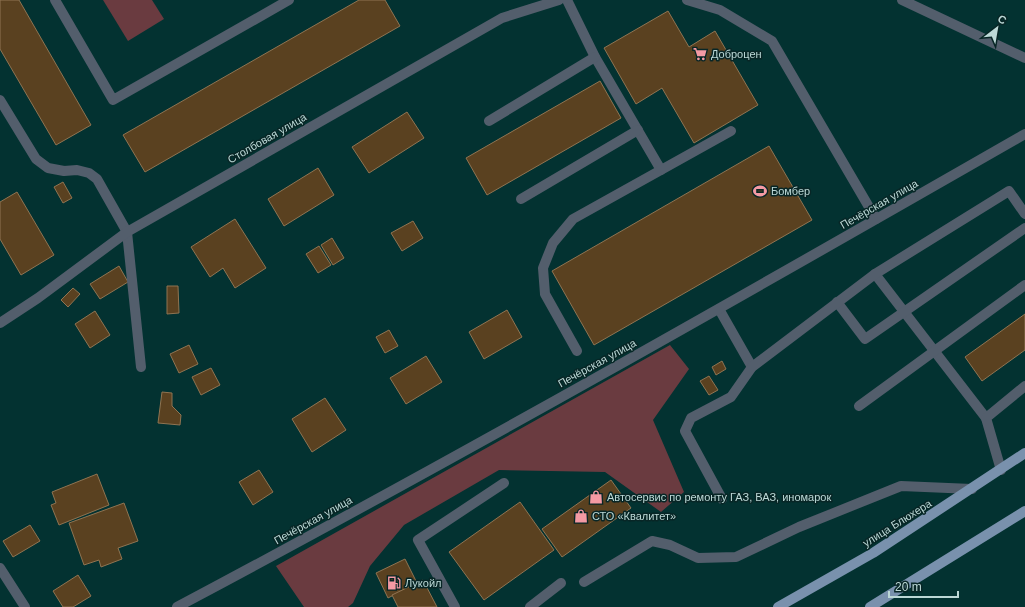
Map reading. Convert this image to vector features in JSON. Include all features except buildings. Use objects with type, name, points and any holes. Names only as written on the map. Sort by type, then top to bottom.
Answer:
[{"type":"main road","name":"улица Блюхера","points":[[778,607],[873,553],[1025,453]]},
{"type":"main road","points":[[870,607],[1025,512]]},
{"type":"street","points":[[55,0],[113,100],[289,0]]},
{"type":"street","points":[[531,0],[541,6]]},
{"type":"street","name":"Столбовая улица","points":[[0,323],[38,298],[127,232],[502,18],[559,0]]},
{"type":"street","points":[[567,0],[595,57],[661,170]]},
{"type":"street","points":[[687,0],[720,10],[772,41],[876,219]]},
{"type":"street","points":[[902,0],[1025,58]]},
{"type":"street","points":[[489,121],[595,57]]},
{"type":"street","points":[[0,100],[36,159],[48,168],[64,171],[78,170],[89,173],[97,179],[127,232],[141,367]]},
{"type":"street","points":[[521,199],[638,130]]},
{"type":"street","points":[[577,351],[545,294],[543,268],[554,243],[573,218],[731,131]]},
{"type":"street","name":"Печёрская улица","points":[[176,607],[266,560],[719,309],[1025,134]]},
{"type":"street","points":[[722,499],[685,431],[692,418],[731,397],[752,367],[875,274],[1009,191],[1025,214]]},
{"type":"street","points":[[837,302],[865,339],[1025,228]]},
{"type":"street","points":[[875,274],[986,418],[1001,470]]},
{"type":"street","points":[[859,406],[1025,285]]},
{"type":"street","points":[[719,309],[752,367]]},
{"type":"street","points":[[986,418],[1025,386]]},
{"type":"street","points":[[455,607],[418,540],[504,483]]},
{"type":"street","points":[[584,582],[652,541],[670,545],[698,558],[736,557],[799,527],[900,486],[972,489]]},
{"type":"street","points":[[0,568],[24,607]]},
{"type":"street","points":[[530,607],[561,583]]},
{"type":"shaded area","points":[[103,0],[152,0],[164,19],[128,41]]},
{"type":"shaded area","points":[[670,345],[689,369],[653,420],[684,492],[661,512],[605,472],[499,470],[404,525],[370,566],[353,603],[348,607],[304,607],[276,566]]},
{"type":"place","name":"Доброцен","points":[[700,54]]},
{"type":"place","name":"Бомбер","points":[[760,191]]},
{"type":"place","name":"Автосервис по ремонту ГАЗ, ВАЗ, иномарок","points":[[596,497]]},
{"type":"place","name":"СТО «Квалитет»","points":[[581,516]]},
{"type":"place","name":"Лукойл","points":[[394,583]]}]
